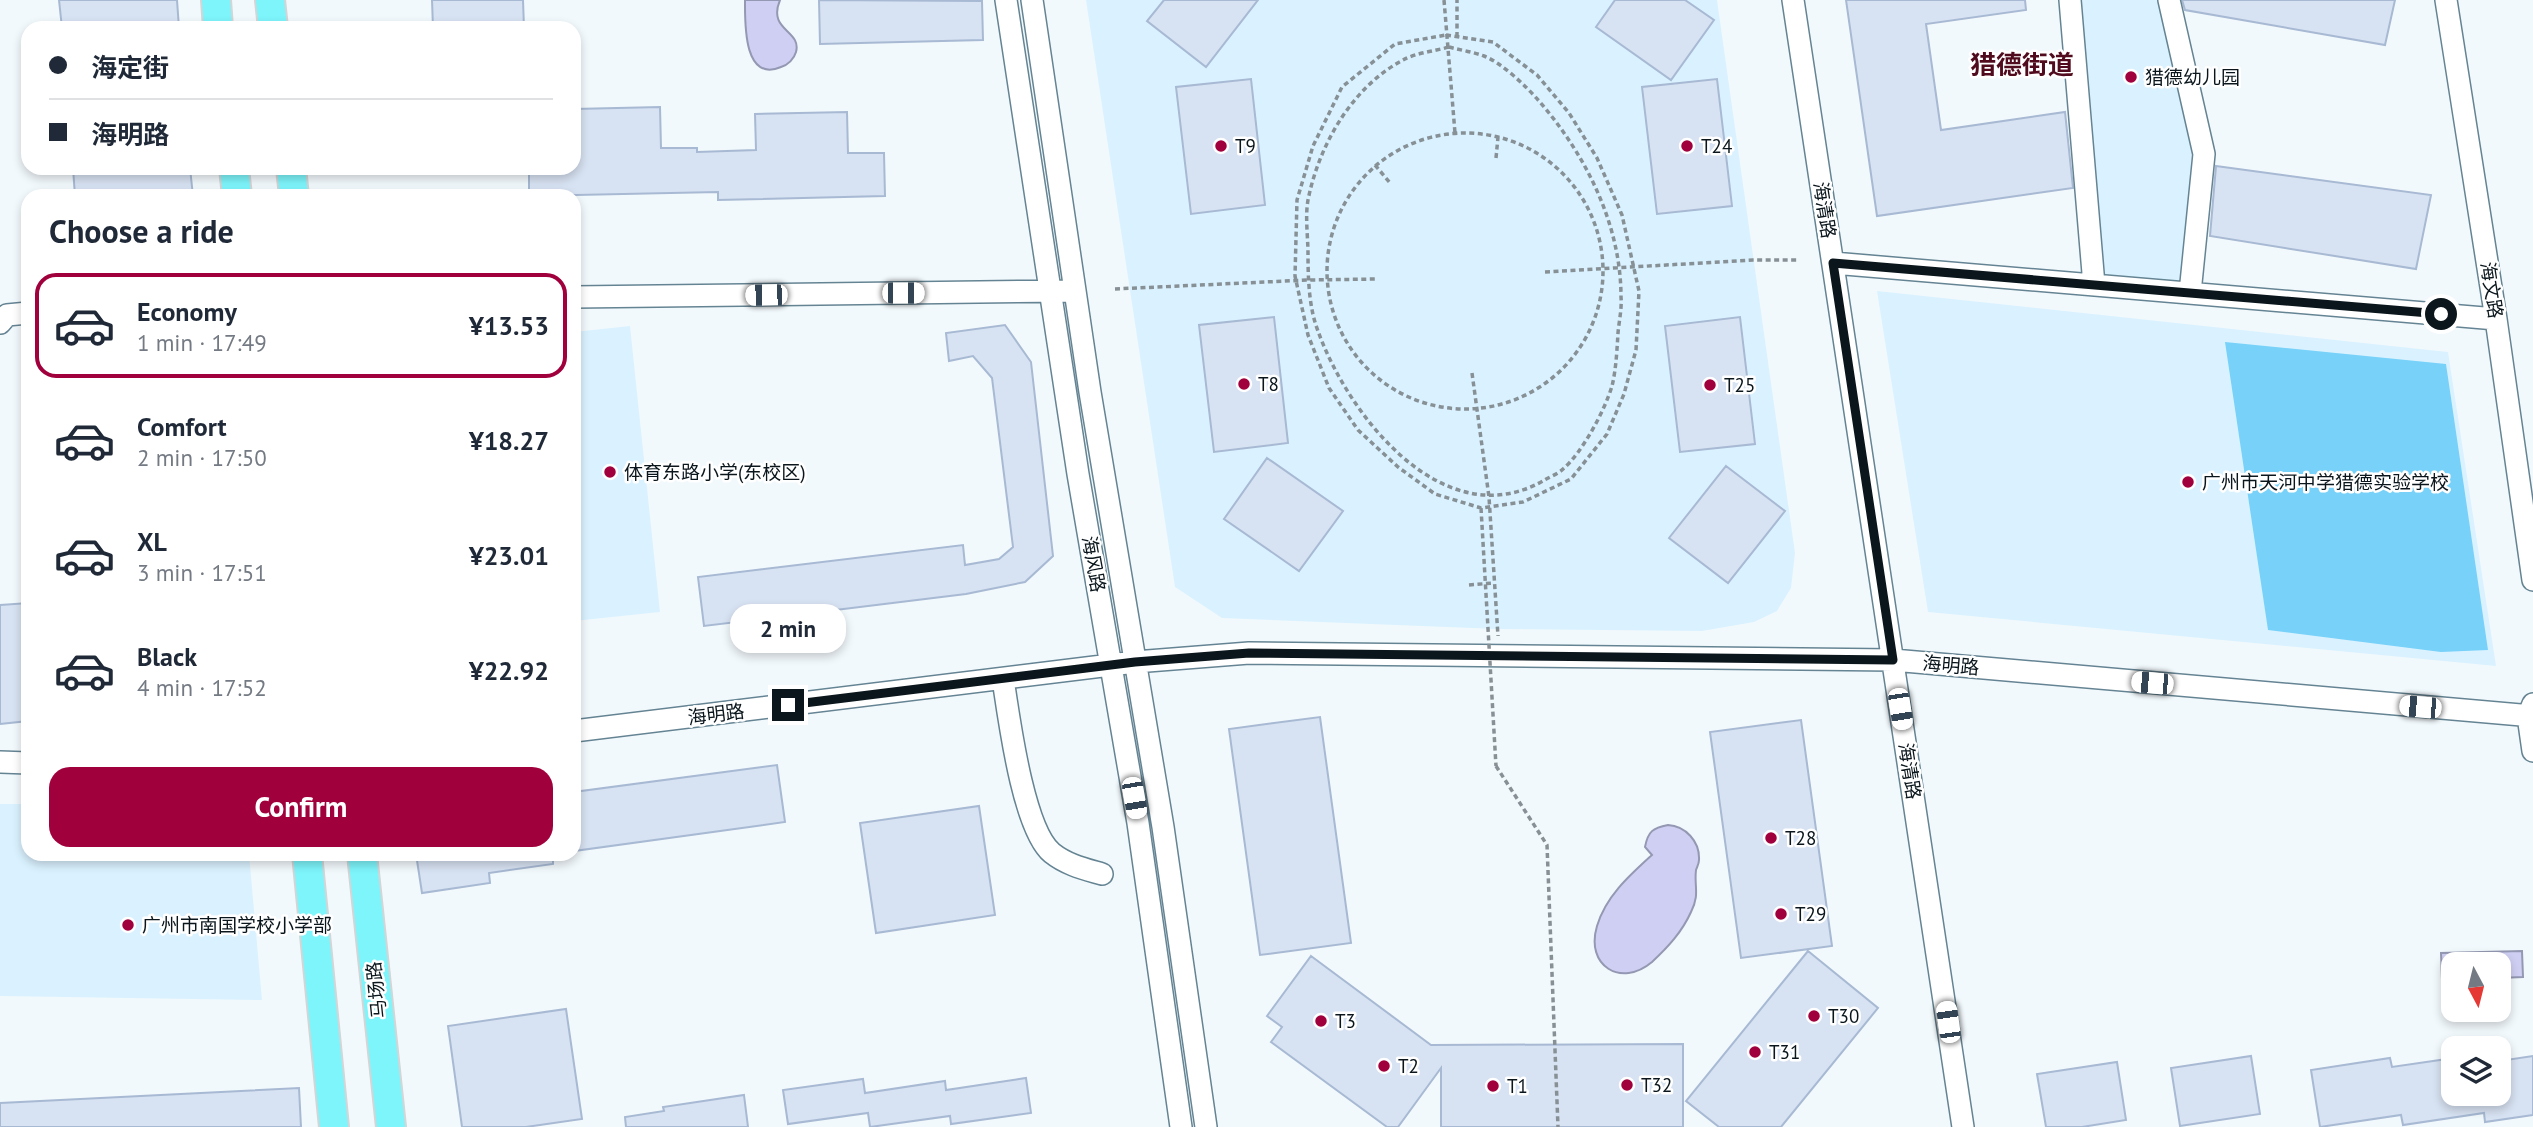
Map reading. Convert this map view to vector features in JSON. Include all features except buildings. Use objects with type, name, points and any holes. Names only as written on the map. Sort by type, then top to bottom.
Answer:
[{"type":"main road","points":[[216,0],[218,21]]},
{"type":"main road","points":[[270,0],[272,21]]},
{"type":"main road","points":[[308,861],[334,1127]]},
{"type":"main road","name":"马场路","points":[[363,861],[391,1127]]},
{"type":"street","name":"海风路","points":[[1006,0],[1078,474],[1138,823],[1181,1127]]},
{"type":"street","name":"海风路","points":[[1032,0],[1075,291],[1163,827],[1206,1127]]},
{"type":"street","name":"海清路","points":[[1793,0],[1963,1127]]},
{"type":"street","points":[[2070,0],[2094,285]]},
{"type":"street","points":[[2169,0],[2204,154],[2190,293]]},
{"type":"street","name":"海文路","points":[[2446,0],[2496,319],[2533,580]]},
{"type":"street","points":[[1833,263],[2496,319]]},
{"type":"street","points":[[581,297],[1075,291]]},
{"type":"street","name":"海明路","points":[[581,731],[1111,664],[1249,653],[1893,660],[2531,712]]},
{"type":"street","points":[[1003,679],[1026,795],[1043,843],[1065,862],[1102,874]]},
{"type":"street","points":[[2531,712],[2533,751]]},
{"type":"street","points":[[0,762],[21,763]]},
{"type":"path","points":[[1444,0],[1455,133]]},
{"type":"path","points":[[1457,0],[1457,37]]},
{"type":"path","points":[[1446,35],[1493,43],[1537,75],[1569,113],[1597,158],[1622,215],[1639,291],[1636,350],[1624,394],[1607,434],[1571,479],[1523,502],[1480,508],[1435,494],[1398,467],[1359,430],[1329,388],[1308,335],[1295,276],[1297,200],[1313,146],[1342,87],[1395,44],[1446,35]]},
{"type":"path","points":[[1449,47],[1486,56],[1526,86],[1553,117],[1586,165],[1608,220],[1619,267],[1622,297],[1612,387],[1593,431],[1564,468],[1527,490],[1489,497],[1447,486],[1416,467],[1390,446],[1361,413],[1336,372],[1317,329],[1308,279],[1307,203],[1319,164],[1336,127],[1358,94],[1404,59],[1449,47]]},
{"type":"path","points":[[1455,133],[1498,137],[1532,150],[1561,171],[1584,200],[1599,233],[1604,269],[1599,310],[1581,348],[1553,379],[1516,400],[1475,409],[1432,406],[1391,389],[1382,382],[1358,360],[1335,322],[1326,279],[1330,237],[1334,227],[1347,198],[1375,165],[1412,143],[1455,133]]},
{"type":"path","points":[[1496,158],[1498,137]]},
{"type":"path","points":[[1375,165],[1391,184]]},
{"type":"path","points":[[1545,272],[1753,260],[1799,260]]},
{"type":"path","points":[[1115,289],[1308,279],[1375,279]]},
{"type":"path","points":[[1472,373],[1489,497],[1500,656]]},
{"type":"path","points":[[1480,508],[1496,766],[1547,845],[1558,1127]]},
{"type":"path","points":[[1485,587],[1469,585],[1493,583]]},
{"type":"shaded area","points":[[745,0],[780,0],[778,18],[797,45],[794,57],[786,65],[769,70],[759,66],[753,59],[746,35]]},
{"type":"shaded area","points":[[1086,0],[1717,0],[1795,553],[1791,588],[1777,611],[1754,622],[1702,631],[1497,629],[1222,618],[1175,587]]},
{"type":"shaded area","name":"猎德幼儿园","points":[[2080,0],[2159,0],[2192,153],[2184,281],[2102,276]]},
{"type":"shaded area","name":"广州市天河中学猎德实验学校","points":[[1877,291],[2448,352],[2496,666],[1928,612]]},
{"type":"shaded area","name":"体育东路小学(东校区)","points":[[630,326],[660,612],[581,620],[581,331]]},
{"type":"shaded area","points":[[2225,342],[2446,364],[2488,650],[2441,652],[2268,630]]},
{"type":"shaded area","name":"广州市南国学校小学部","points":[[0,804],[21,804],[21,861],[250,861],[262,1000],[0,996]]},
{"type":"shaded area","points":[[1668,825],[1686,832],[1699,853],[1694,906],[1679,933],[1652,962],[1640,970],[1618,973],[1608,969],[1596,952],[1597,926],[1606,905],[1627,878],[1652,855],[1645,847],[1650,834],[1655,829]]},
{"type":"shaded area","points":[[2522,951],[2523,977],[2511,978],[2511,952],[2482,952]]},
{"type":"place","name":"猎德幼儿园","points":[[2131,77]]},
{"type":"place","name":"T9","points":[[1221,146]]},
{"type":"place","name":"T24","points":[[1687,146]]},
{"type":"place","name":"T8","points":[[1244,384]]},
{"type":"place","name":"T25","points":[[1710,385]]},
{"type":"place","name":"体育东路小学(东校区)","points":[[610,472]]},
{"type":"place","name":"广州市天河中学猎德实验学校","points":[[2188,482]]},
{"type":"place","name":"T28","points":[[1771,838]]},
{"type":"place","name":"T29","points":[[1781,914]]},
{"type":"place","name":"广州市南国学校小学部","points":[[128,925]]},
{"type":"place","name":"T30","points":[[1814,1016]]},
{"type":"place","name":"T3","points":[[1321,1021]]},
{"type":"place","name":"T31","points":[[1755,1052]]},
{"type":"place","name":"T2","points":[[1384,1066]]},
{"type":"place","name":"T32","points":[[1627,1085]]},
{"type":"place","name":"T1","points":[[1493,1086]]},
{"type":"district","name":"猎德街道","points":[[2022,64]]},
{"type":"route","points":[[788,705],[1179,657],[1249,653],[1893,660],[1833,263],[2441,314]]}]
